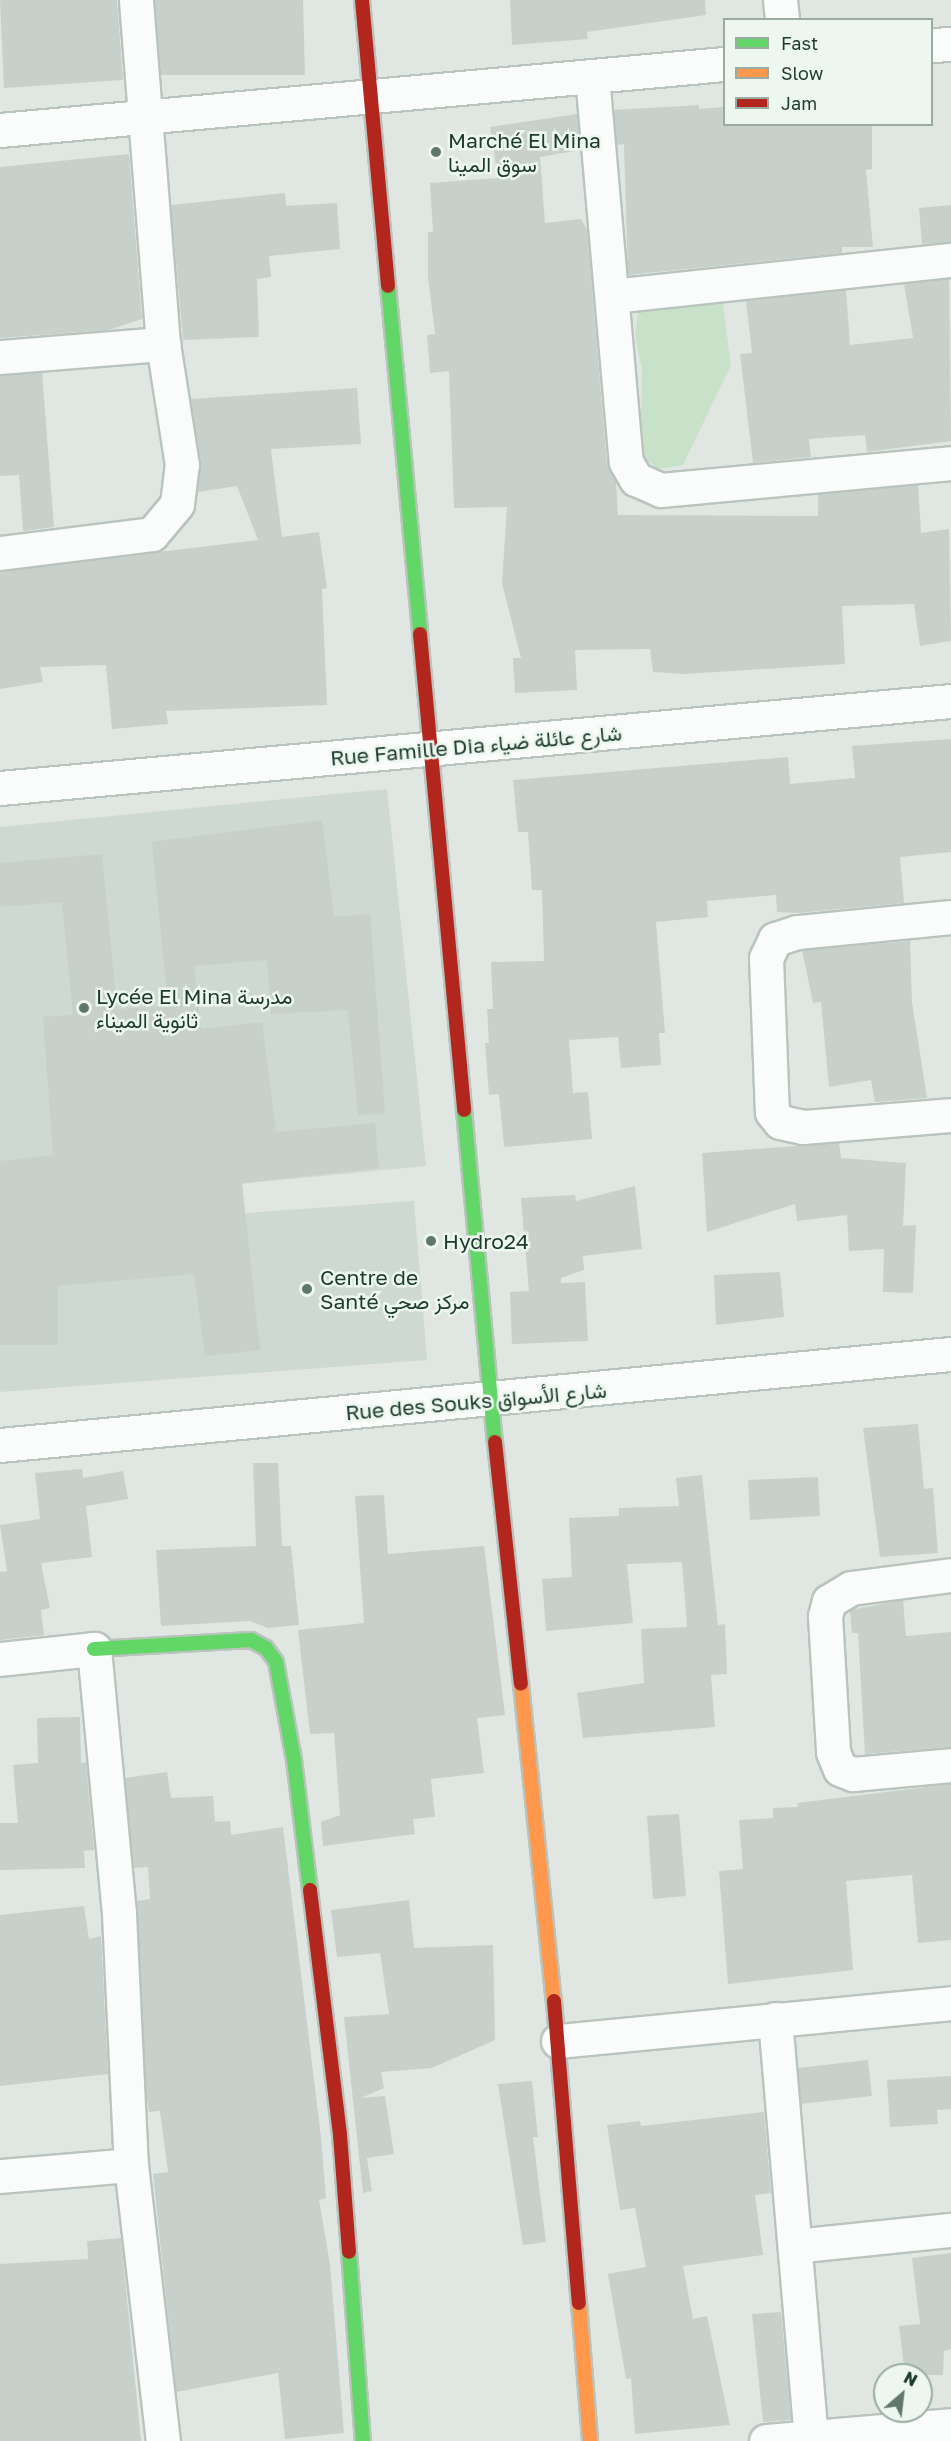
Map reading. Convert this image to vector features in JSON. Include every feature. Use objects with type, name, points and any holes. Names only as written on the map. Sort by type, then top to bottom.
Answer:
[{"type":"street","points":[[0,552],[152,534],[169,519],[177,504],[182,465],[163,344],[136,0]]},
{"type":"street","points":[[362,0],[491,1400],[558,2041],[590,2441]]},
{"type":"street","points":[[780,0],[782,18]]},
{"type":"street","points":[[933,45],[951,44]]},
{"type":"street","points":[[0,130],[723,64]]},
{"type":"street","points":[[592,76],[626,462],[643,485],[661,490],[951,463]]},
{"type":"street","points":[[612,296],[951,260]]},
{"type":"street","points":[[0,357],[163,344]]},
{"type":"street","name":"Rue Famille Dia شارع عائلة ضياء","points":[[0,788],[951,701]]},
{"type":"street","points":[[951,917],[797,932],[776,939],[766,958],[772,1112],[780,1122],[803,1127],[951,1115]]},
{"type":"street","name":"Rue des Souks شارع الأسواق","points":[[0,1445],[491,1400],[951,1354]]},
{"type":"street","points":[[951,1575],[851,1588],[829,1601],[825,1616],[833,1752],[840,1769],[853,1774],[951,1765]]},
{"type":"street","points":[[0,1659],[94,1649],[251,1640],[266,1648],[276,1662],[294,1760],[340,2135],[363,2441]]},
{"type":"street","points":[[94,1649],[119,1914],[131,2164],[163,2441]]},
{"type":"street","points":[[558,2041],[951,2003]]},
{"type":"street","points":[[775,2019],[810,2437]]},
{"type":"street","points":[[0,2176],[131,2164]]},
{"type":"street","points":[[795,2246],[951,2230]]},
{"type":"street","points":[[766,2441],[951,2425]]},
{"type":"shaded area","points":[[387,789],[426,1166],[188,1189],[190,1217],[414,1201],[427,1360],[0,1392],[0,827]]},
{"type":"green space","points":[[722,298],[731,365],[683,465],[657,469],[640,454],[642,370],[635,336],[639,306]]},
{"type":"building","points":[[0,0],[117,0],[123,80],[4,88]]},
{"type":"building","points":[[155,0],[303,0],[305,75],[161,75]]},
{"type":"building","points":[[510,0],[705,0],[706,15],[587,32],[588,39],[512,45]]},
{"type":"building","points":[[699,105],[699,109],[723,107],[723,126],[872,126],[872,169],[866,170],[873,247],[842,247],[842,253],[628,275],[624,144],[617,145],[614,110]]},
{"type":"building","points":[[577,114],[580,150],[540,157],[545,223],[581,219],[587,229],[607,464],[616,481],[618,515],[818,516],[818,494],[918,485],[921,533],[949,529],[951,641],[920,646],[914,604],[842,606],[845,664],[684,674],[653,672],[650,649],[575,650],[577,690],[515,693],[513,658],[521,658],[502,583],[507,507],[454,508],[449,371],[430,373],[427,335],[435,334],[428,276],[428,232],[433,232],[430,183],[498,178],[490,127]]},
{"type":"building","points":[[129,154],[142,319],[109,330],[0,338],[0,167]]},
{"type":"building","points":[[285,193],[286,206],[337,203],[340,249],[269,256],[271,277],[257,279],[259,337],[183,340],[171,205]]},
{"type":"building","points":[[951,205],[951,242],[922,244],[919,208]]},
{"type":"building","points":[[949,279],[951,441],[867,452],[865,435],[809,439],[811,457],[753,463],[740,354],[752,353],[746,301],[846,290],[850,345],[913,338],[904,284]]},
{"type":"building","points":[[42,372],[54,527],[23,531],[19,475],[0,476],[0,375]]},
{"type":"building","points":[[357,388],[361,444],[271,449],[282,537],[319,532],[327,588],[322,589],[327,705],[166,711],[168,724],[112,729],[106,665],[40,667],[43,682],[0,689],[0,571],[258,540],[237,486],[198,492],[201,462],[191,399]]},
{"type":"building","points":[[951,739],[951,852],[900,857],[904,903],[798,913],[777,912],[776,895],[707,901],[708,917],[656,922],[665,1033],[659,1033],[661,1065],[621,1068],[618,1037],[569,1040],[573,1093],[588,1092],[592,1139],[504,1147],[499,1094],[489,1095],[485,1043],[489,1043],[487,1009],[493,1009],[491,962],[544,961],[542,890],[532,890],[528,832],[518,832],[513,780],[788,757],[790,784],[855,778],[852,746]]},
{"type":"building","points":[[322,820],[334,917],[370,914],[385,1114],[358,1115],[348,1010],[271,1014],[267,960],[194,966],[201,1029],[262,1022],[276,1132],[375,1123],[379,1168],[242,1183],[260,1350],[205,1356],[194,1274],[58,1286],[58,1345],[0,1345],[0,1161],[53,1155],[43,1017],[73,1015],[62,902],[0,907],[0,863],[102,854],[117,1009],[168,1006],[152,842]]},
{"type":"building","points":[[910,941],[912,1002],[927,1098],[875,1102],[871,1080],[829,1087],[821,1002],[813,1003],[802,950]]},
{"type":"building","points":[[839,1143],[841,1158],[906,1163],[903,1226],[916,1225],[913,1293],[883,1292],[884,1249],[849,1251],[847,1215],[797,1221],[795,1204],[707,1232],[702,1153]]},
{"type":"building","points":[[635,1186],[642,1249],[583,1256],[584,1270],[561,1278],[561,1283],[585,1282],[588,1341],[512,1344],[510,1292],[529,1291],[521,1198],[575,1195],[576,1201]]},
{"type":"building","points":[[780,1272],[784,1317],[716,1325],[714,1275]]},
{"type":"building","points":[[918,1424],[924,1489],[933,1488],[938,1553],[880,1557],[863,1428]]},
{"type":"building","points":[[253,1463],[278,1463],[282,1546],[291,1546],[299,1625],[268,1628],[250,1621],[161,1626],[156,1550],[256,1546]]},
{"type":"building","points":[[82,1469],[83,1478],[123,1471],[128,1499],[86,1506],[92,1557],[41,1563],[50,1608],[41,1610],[44,1635],[0,1640],[0,1572],[7,1571],[0,1525],[40,1519],[35,1473]]},
{"type":"building","points":[[702,1475],[718,1625],[725,1624],[727,1674],[711,1675],[715,1727],[583,1738],[577,1693],[644,1683],[641,1629],[687,1627],[682,1562],[627,1564],[633,1623],[546,1631],[542,1579],[572,1577],[569,1518],[619,1516],[619,1508],[679,1506],[676,1478]]},
{"type":"building","points":[[818,1477],[820,1516],[750,1520],[748,1480]]},
{"type":"building","points":[[384,1495],[388,1554],[484,1546],[505,1715],[477,1718],[484,1773],[431,1779],[435,1817],[413,1819],[415,1834],[323,1846],[321,1822],[340,1815],[334,1733],[310,1734],[298,1630],[364,1623],[355,1496]]},
{"type":"building","points":[[903,1600],[906,1636],[951,1632],[951,1747],[865,1754],[858,1633],[852,1633],[850,1610]]},
{"type":"building","points":[[80,1717],[81,1763],[86,1762],[94,1850],[84,1851],[85,1868],[0,1870],[0,1823],[18,1823],[13,1765],[38,1763],[37,1718]]},
{"type":"building","points":[[167,1772],[171,1798],[213,1796],[215,1822],[230,1821],[231,1835],[283,1827],[321,2137],[326,2198],[319,2200],[330,2264],[344,2433],[285,2439],[278,2373],[176,2392],[153,2174],[168,2172],[160,2111],[149,2112],[146,2092],[137,1901],[150,1899],[148,1867],[133,1868],[125,1778]]},
{"type":"building","points":[[951,1784],[951,1940],[918,1943],[912,1875],[846,1881],[853,1970],[728,1984],[719,1871],[743,1869],[739,1820],[773,1818],[773,1808],[798,1807],[797,1803]]},
{"type":"building","points":[[679,1814],[686,1896],[653,1899],[647,1816]]},
{"type":"building","points":[[409,1900],[414,1948],[493,1945],[495,2040],[432,2068],[381,2072],[384,2088],[361,2098],[385,2096],[394,2154],[367,2158],[372,2191],[363,2193],[344,2017],[389,2014],[380,1953],[337,1957],[331,1910]]},
{"type":"building","points":[[84,1906],[89,1939],[101,1936],[108,2074],[0,2086],[0,1915]]},
{"type":"building","points":[[868,2060],[872,2096],[801,2104],[798,2068]]},
{"type":"building","points":[[951,2076],[951,2109],[937,2110],[938,2124],[890,2127],[887,2080]]},
{"type":"building","points":[[532,2081],[538,2137],[533,2137],[546,2242],[523,2245],[498,2084]]},
{"type":"building","points":[[764,2112],[771,2193],[755,2195],[763,2255],[683,2266],[693,2319],[707,2316],[730,2425],[635,2434],[631,2378],[626,2379],[608,2274],[646,2267],[635,2208],[620,2210],[607,2125],[640,2121],[641,2126]]},
{"type":"building","points":[[121,2238],[141,2441],[0,2441],[0,2264],[88,2259],[87,2241]]},
{"type":"building","points":[[951,2253],[951,2349],[944,2351],[943,2375],[933,2375],[933,2363],[904,2363],[899,2326],[920,2324],[912,2258]]},
{"type":"building","points":[[781,2312],[791,2420],[763,2422],[752,2314]]},
{"type":"traffic: fast","points":[[388,286],[420,634]]},
{"type":"traffic: fast","points":[[464,1110],[495,1442]]},
{"type":"traffic: fast","points":[[94,1649],[251,1640],[266,1648],[276,1662],[294,1760],[310,1890]]},
{"type":"traffic: fast","points":[[349,2252],[363,2441]]},
{"type":"traffic: slow","points":[[521,1684],[554,2001]]},
{"type":"traffic: slow","points":[[579,2303],[590,2441]]},
{"type":"traffic: jam","points":[[362,0],[388,286]]},
{"type":"traffic: jam","points":[[420,634],[464,1110]]},
{"type":"traffic: jam","points":[[495,1442],[521,1684]]},
{"type":"traffic: jam","points":[[310,1890],[340,2135],[349,2252]]},
{"type":"traffic: jam","points":[[554,2001],[579,2303]]},
{"type":"place","name":"Marché El Mina سوق المينا","points":[[436,152]]},
{"type":"place","name":"Lycée El Mina مدرسة ثانوية الميناء","points":[[84,1008]]},
{"type":"place","name":"Hydro24","points":[[431,1241]]},
{"type":"place","name":"Centre de Santé مركز صحي","points":[[307,1289]]}]
